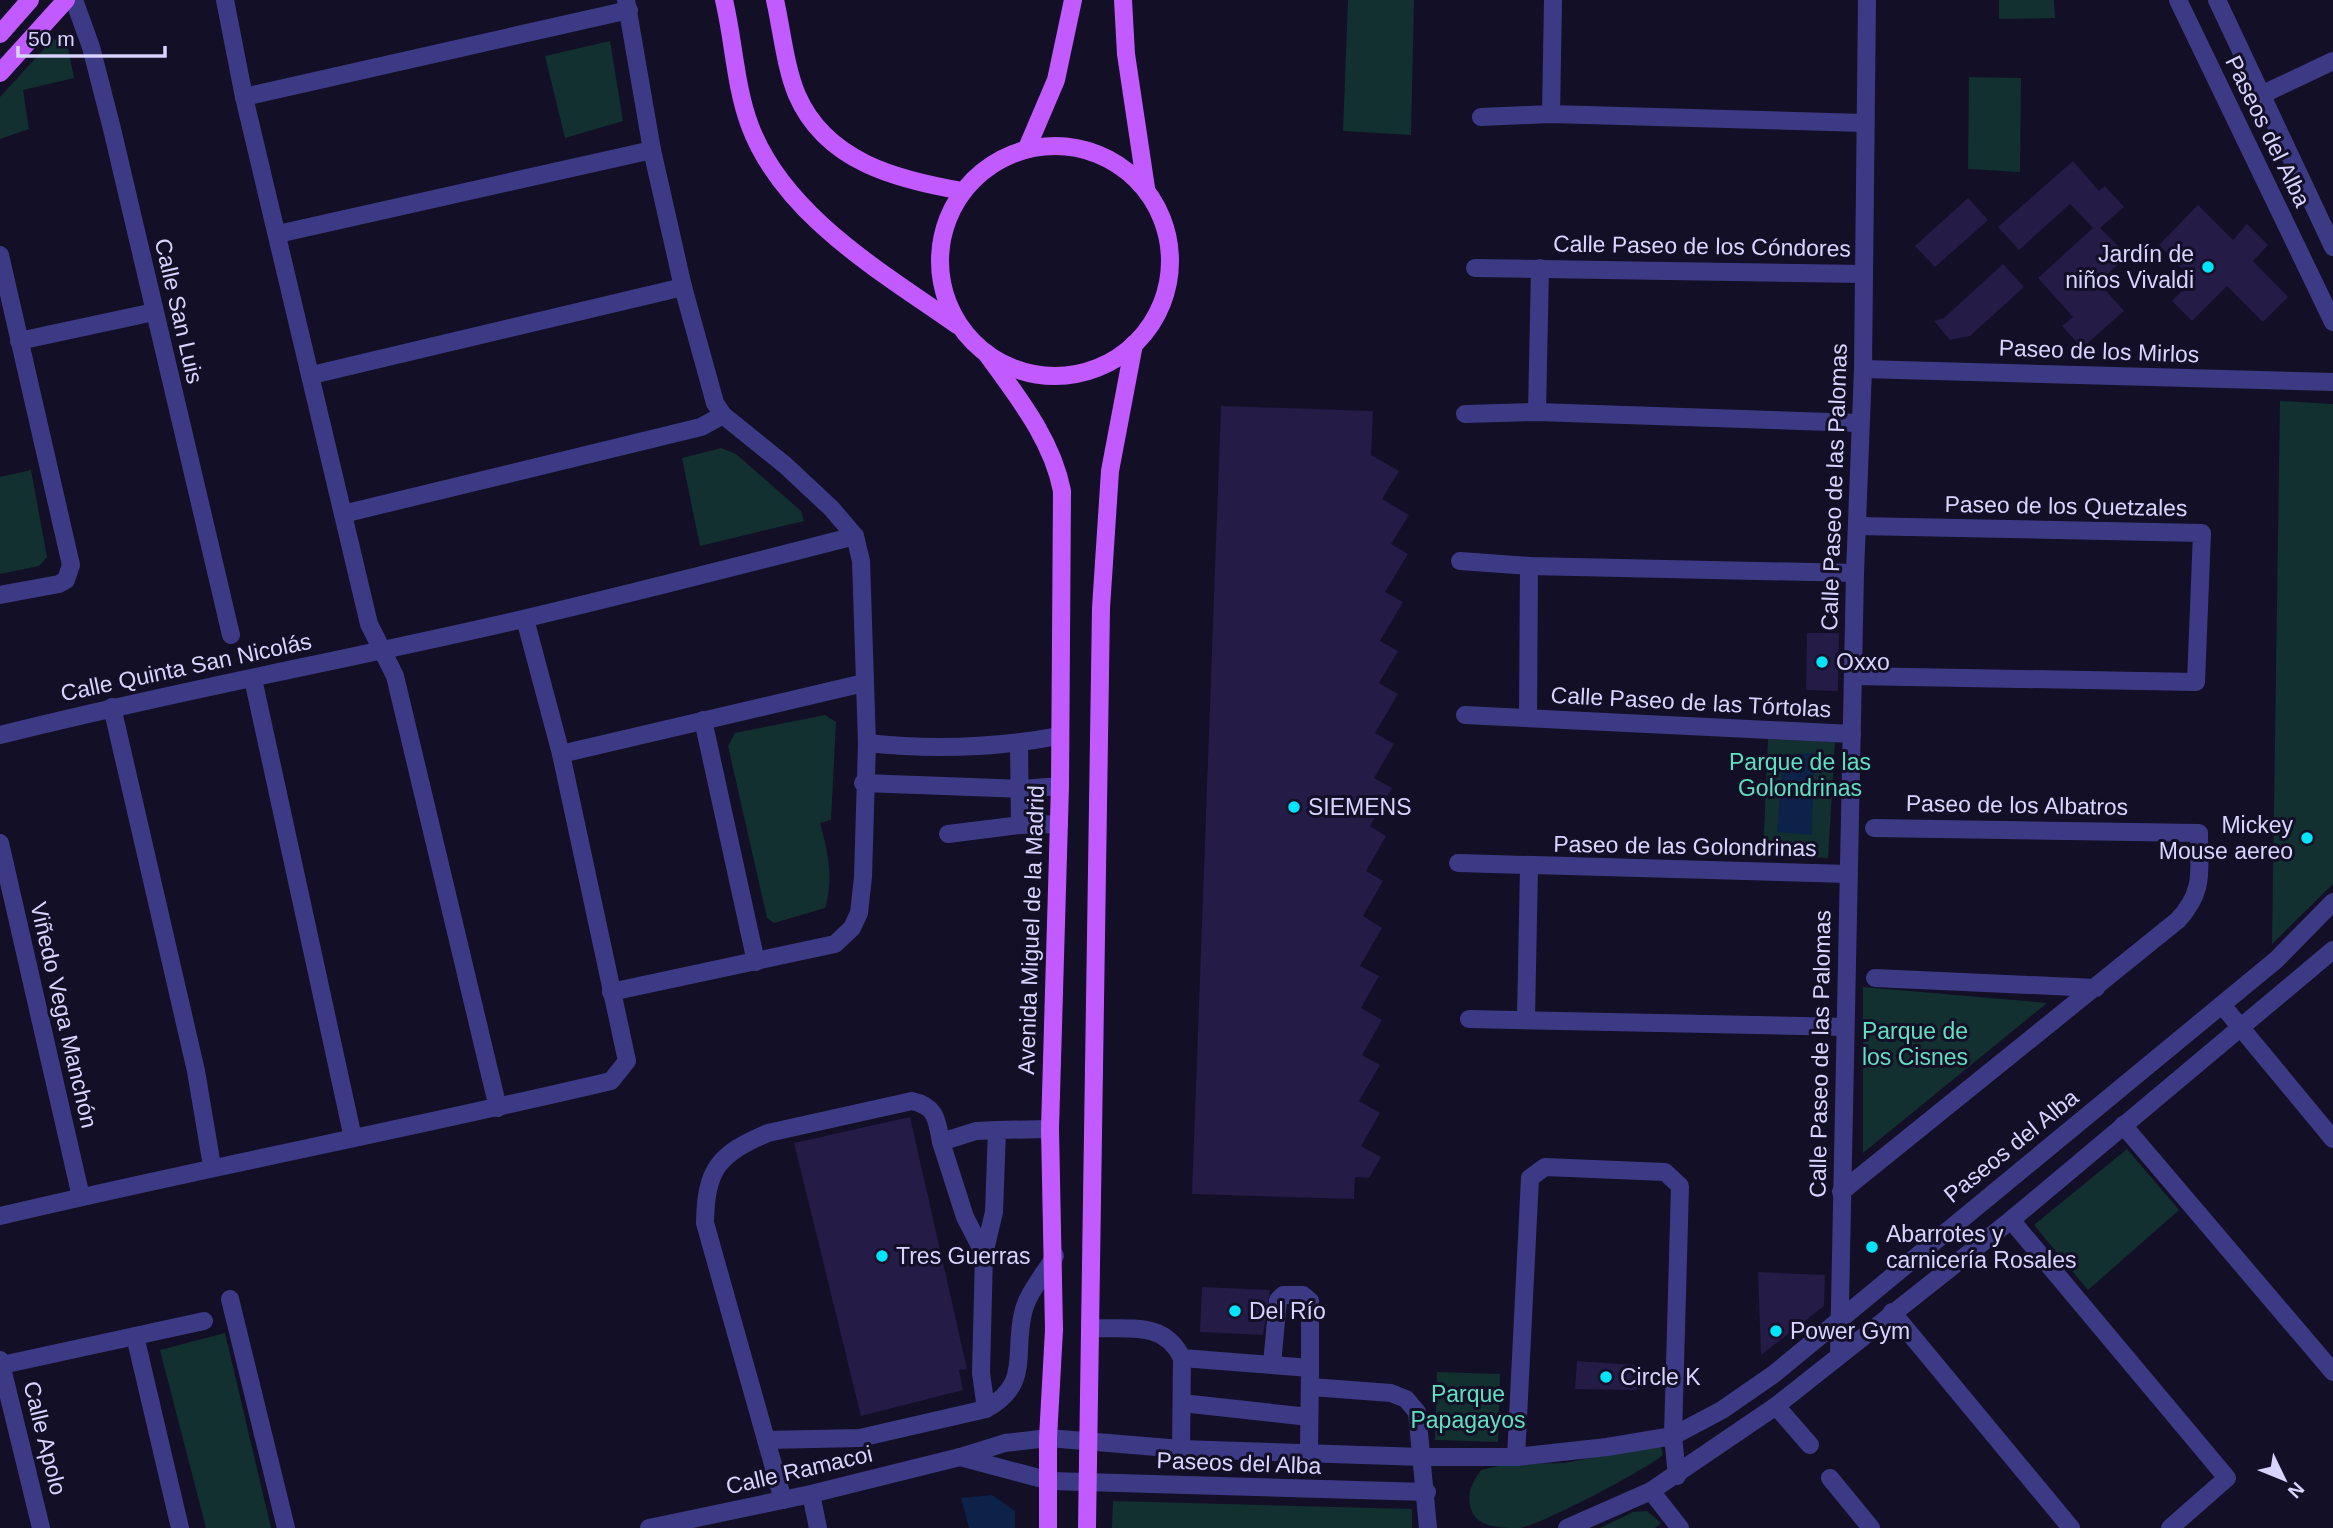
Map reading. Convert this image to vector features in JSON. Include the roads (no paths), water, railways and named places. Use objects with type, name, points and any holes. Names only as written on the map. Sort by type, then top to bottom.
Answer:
[{"type":"main road","points":[[0,34],[30,0]]},
{"type":"main road","points":[[0,73],[66,0]]},
{"type":"main road","points":[[724,0],[743,105],[762,153],[779,179],[827,227],[962,329],[986,354],[1009,367],[1035,374],[1062,376],[1088,371],[1113,360],[1135,344],[1157,313],[1165,296],[1171,268],[1169,240],[1161,213],[1146,188],[1122,166],[1093,151],[1060,145],[1027,148],[992,164],[963,191],[948,219],[940,249],[944,291],[962,329]]},
{"type":"main road","points":[[775,0],[796,93],[808,117],[826,137],[852,158],[894,176],[963,191]]},
{"type":"main road","points":[[1027,148],[1056,80],[1073,0]]},
{"type":"main road","points":[[1123,0],[1126,54],[1146,188]]},
{"type":"main road","points":[[1087,1528],[1101,608],[1110,471],[1135,344]]},
{"type":"main road","name":"Avenida Miguel de la Madrid","points":[[986,354],[1024,405],[1051,454],[1062,491],[1060,786],[1050,1129],[1055,1256],[1048,1438],[1048,1528]]},
{"type":"street","name":"Calle San Luis","points":[[74,0],[112,129],[231,635]]},
{"type":"street","points":[[225,0],[244,97],[369,624],[395,676],[498,1108]]},
{"type":"street","points":[[1552,114],[1553,0]]},
{"type":"street","name":"Calle Paseo de las Palomas","points":[[1839,1353],[1855,573],[1863,369],[1867,0]]},
{"type":"street","name":"Paseos del Alba","points":[[2178,0],[2333,322]]},
{"type":"street","name":"Paseos del Alba","points":[[2217,0],[2330,235]]},
{"type":"street","points":[[244,97],[627,5],[652,150],[683,287],[715,403],[723,415],[785,465],[831,508],[855,536],[861,561],[867,743],[863,783],[863,877],[859,913],[852,928],[835,944],[611,992]]},
{"type":"street","points":[[2261,95],[2333,61]]},
{"type":"street","points":[[1481,117],[1552,114],[1864,123]]},
{"type":"street","points":[[278,234],[652,150]]},
{"type":"street","points":[[0,255],[71,573],[59,584],[0,595]]},
{"type":"street","name":"Calle Paseo de los Cóndores","points":[[1475,268],[1864,274]]},
{"type":"street","name":"Calle Paseo de los Cóndores","points":[[1537,412],[1540,268]]},
{"type":"street","points":[[312,375],[683,287]]},
{"type":"street","points":[[19,341],[154,312]]},
{"type":"street","name":"Paseo de los Mirlos","points":[[1863,369],[2333,382]]},
{"type":"street","points":[[1465,414],[1537,412],[1860,423]]},
{"type":"street","points":[[343,513],[701,427],[723,415]]},
{"type":"street","name":"Paseo de los Quetzales","points":[[1854,676],[2196,682],[2202,533],[1858,526]]},
{"type":"street","name":"Calle Quinta San Nicolás","points":[[0,735],[112,707],[525,619],[855,536]]},
{"type":"street","points":[[1460,561],[1529,566],[1855,573]]},
{"type":"street","name":"Calle Paseo de las Tórtolas","points":[[1528,718],[1529,566]]},
{"type":"street","points":[[0,1216],[212,1166],[498,1108],[611,1081],[621,1072],[626,1062],[561,754],[525,619]]},
{"type":"street","points":[[253,679],[353,1139]]},
{"type":"street","points":[[561,754],[864,683]]},
{"type":"street","points":[[112,707],[196,1071],[212,1166]]},
{"type":"street","name":"Calle Paseo de las Tórtolas","points":[[1465,715],[1852,734]]},
{"type":"street","points":[[703,720],[756,962]]},
{"type":"street","points":[[867,743],[940,747],[1019,744],[1059,736]]},
{"type":"street","points":[[1019,744],[1022,789],[1020,825]]},
{"type":"street","points":[[863,783],[1022,789],[1060,786]]},
{"type":"street","points":[[948,834],[1020,825],[1059,824]]},
{"type":"street","name":"Paseo de los Albatros","points":[[1874,828],[2199,833],[2200,885],[2195,901],[2178,920],[2096,988]]},
{"type":"street","name":"Viñedo Vega Manchón","points":[[0,843],[81,1197]]},
{"type":"street","points":[[1458,863],[1529,867]]},
{"type":"street","name":"Paseo de las Golondrinas","points":[[1526,1018],[1529,867],[1848,874]]},
{"type":"street","name":"Paseos del Alba","points":[[1048,1438],[1181,1449],[1423,1457],[1516,1457],[1607,1447],[1673,1436],[1743,1397],[1840,1319],[2276,960],[2333,902]]},
{"type":"street","points":[[1567,1528],[1651,1491],[1776,1406],[1839,1353],[2011,1220],[2333,950]]},
{"type":"street","points":[[1875,978],[2096,988]]},
{"type":"street","points":[[1841,1192],[2096,988]]},
{"type":"street","points":[[2222,1005],[2333,1139]]},
{"type":"street","points":[[1469,1019],[1526,1018],[1845,1027]]},
{"type":"street","points":[[783,1500],[705,1223],[706,1188],[718,1163],[749,1141],[768,1133],[912,1101],[925,1104],[935,1112],[941,1142],[970,1230],[984,1254]]},
{"type":"street","points":[[2123,1125],[2333,1372]]},
{"type":"street","points":[[941,1142],[976,1131],[1050,1129]]},
{"type":"street","points":[[986,1409],[981,1373],[984,1254],[994,1212],[997,1130]]},
{"type":"street","points":[[1516,1457],[1528,1183],[1533,1173],[1545,1167],[1665,1172],[1678,1182],[1673,1436],[1676,1476]]},
{"type":"street","points":[[2011,1220],[2227,1478],[2171,1528]]},
{"type":"street","points":[[766,1440],[860,1438],[986,1409],[1004,1399],[1014,1387],[1023,1312],[1055,1256]]},
{"type":"street","points":[[1272,1364],[1278,1300],[1283,1295],[1303,1295],[1310,1301],[1309,1453]]},
{"type":"street","points":[[230,1299],[286,1528]]},
{"type":"street","points":[[1892,1312],[2071,1528]]},
{"type":"street","points":[[1,1363],[204,1321]]},
{"type":"street","points":[[1091,1328],[1159,1331],[1174,1341],[1182,1358],[1181,1449]]},
{"type":"street","points":[[135,1336],[180,1528]]},
{"type":"street","points":[[1182,1358],[1310,1368]]},
{"type":"street","name":"Calle Apolo","points":[[1,1363],[41,1528]]},
{"type":"street","points":[[1311,1387],[1391,1393],[1406,1399],[1417,1412],[1427,1492],[1428,1528]]},
{"type":"street","points":[[1182,1403],[1309,1417]]},
{"type":"street","points":[[1776,1406],[1810,1445]]},
{"type":"street","name":"Calle Ramacoi","points":[[649,1528],[811,1494],[1005,1443],[1048,1438]]},
{"type":"street","name":"Calle Ramacoi","points":[[960,1457],[1050,1481]]},
{"type":"street","points":[[1830,1478],[1871,1528]]},
{"type":"street","name":"Paseos del Alba","points":[[1050,1481],[1427,1492]]},
{"type":"street","points":[[1651,1491],[1680,1528]]},
{"type":"street","points":[[811,1494],[818,1528]]},
{"type":"water","points":[[1814,753],[1812,835],[1777,832],[1783,755]]},
{"type":"water","points":[[992,1495],[1015,1511],[1015,1528],[969,1528],[961,1498]]},
{"type":"place","name":"Jardín de niños Vivaldi","points":[[2208,267]]},
{"type":"place","name":"Oxxo","points":[[1822,662]]},
{"type":"place","name":"SIEMENS","points":[[1294,807]]},
{"type":"place","name":"Mickey Mouse aereo","points":[[2307,838]]},
{"type":"place","name":"Abarrotes y carnicería Rosales","points":[[1872,1247]]},
{"type":"place","name":"Tres Guerras","points":[[882,1256]]},
{"type":"place","name":"Del Río","points":[[1235,1311]]},
{"type":"place","name":"Power Gym","points":[[1776,1331]]},
{"type":"place","name":"Circle K","points":[[1606,1377]]},
{"type":"park label","name":"Parque de las Golondrinas","points":[[1800,775]]},
{"type":"park label","name":"Parque de los Cisnes","points":[[1915,1044]]},
{"type":"park label","name":"Parque Papagayos","points":[[1468,1407]]}]
